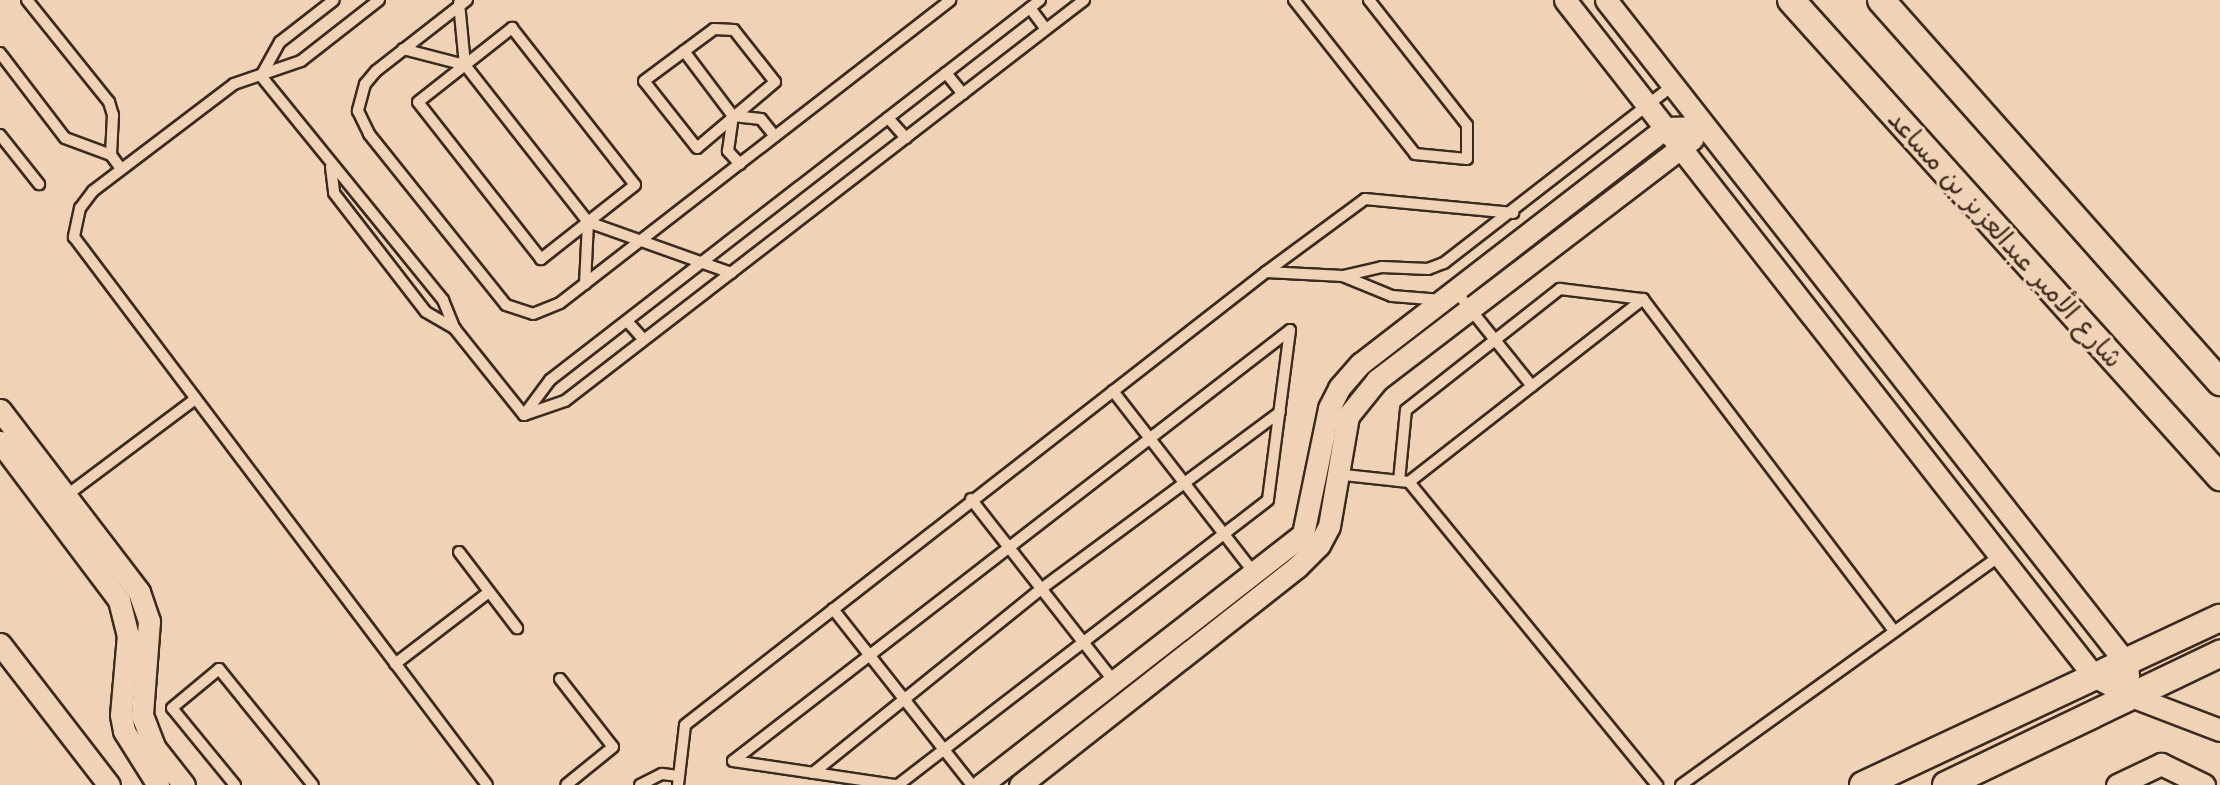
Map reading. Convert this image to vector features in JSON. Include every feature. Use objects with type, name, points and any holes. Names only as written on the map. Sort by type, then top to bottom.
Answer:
[{"type":"street","points":[[1565,0],[1998,557],[2094,676],[2130,696],[2220,730]]},
{"type":"street","points":[[1606,0],[2127,664],[2130,696]]},
{"type":"street","name":"شارع الأمير عبدالعزيز بن مساعد","points":[[1791,0],[2220,477]]},
{"type":"street","points":[[1881,0],[2220,382]]},
{"type":"street","points":[[1020,785],[1297,567],[1318,545],[1329,526],[1327,473],[1321,432],[1339,388],[1360,364],[1665,128],[1704,127]]},
{"type":"street","points":[[981,785],[1256,575],[1303,534],[1357,400],[1469,307],[1682,148],[1704,127]]},
{"type":"street","points":[[2127,278],[2220,361]]},
{"type":"street","points":[[0,410],[120,600],[126,616],[128,654],[121,715],[130,745],[158,785]]},
{"type":"street","points":[[0,442],[139,592],[149,621],[142,715],[153,747],[184,785]]},
{"type":"street","points":[[1863,785],[2094,676],[2127,664],[2220,618]]},
{"type":"street","points":[[0,644],[108,785]]},
{"type":"street","points":[[1946,785],[2220,654]]},
{"type":"street","points":[[2117,785],[2161,764],[2204,785]]},
{"type":"lane","points":[[27,0],[109,102],[113,116],[111,155]]},
{"type":"lane","points":[[261,76],[280,42],[334,0]]},
{"type":"lane","points":[[461,2],[376,71],[363,90],[358,111],[369,134],[506,306],[516,312],[544,312],[640,242],[950,0]]},
{"type":"lane","points":[[524,415],[550,380],[1041,0]]},
{"type":"lane","points":[[524,415],[565,401],[1084,0]]},
{"type":"lane","points":[[1294,0],[1415,154],[1467,159],[1467,125],[1369,0]]},
{"type":"lane","points":[[378,1],[301,61],[234,84],[93,191],[80,208],[74,237],[194,400],[487,785]]},
{"type":"lane","points":[[461,2],[465,65],[588,222],[731,273]]},
{"type":"lane","points":[[1030,8],[1046,29]]},
{"type":"lane","points":[[512,28],[635,185],[588,222],[541,259],[418,102],[512,28]]},
{"type":"lane","points":[[714,29],[734,30],[775,82],[733,116],[697,148],[644,81],[714,29]]},
{"type":"lane","points":[[403,50],[465,65]]},
{"type":"lane","points":[[684,51],[733,116],[728,151],[740,164]]},
{"type":"lane","points":[[0,53],[65,138],[111,155],[121,170]]},
{"type":"lane","points":[[946,73],[963,94]]},
{"type":"lane","points":[[261,76],[331,167],[350,181],[443,300],[455,329],[524,415]]},
{"type":"lane","points":[[1266,272],[1343,276],[1382,267],[1428,269],[1444,263],[1513,213],[1672,86]]},
{"type":"lane","points":[[733,116],[761,119],[775,136]]},
{"type":"lane","points":[[888,118],[906,138]]},
{"type":"lane","points":[[0,135],[39,184]]},
{"type":"lane","points":[[331,167],[334,192],[426,312],[455,329]]},
{"type":"lane","points":[[640,785],[662,774],[679,780],[685,725],[971,499],[1365,199],[1513,213]]},
{"type":"lane","points":[[585,284],[588,222]]},
{"type":"lane","points":[[1343,276],[1392,296],[1449,295],[1469,307],[1532,386]]},
{"type":"lane","points":[[1657,785],[1404,482],[1406,410],[1560,289],[1643,299],[1894,631]]},
{"type":"lane","points":[[1327,473],[1404,482],[1643,299]]},
{"type":"lane","points":[[627,321],[644,340]]},
{"type":"lane","points":[[1290,330],[1280,412],[1268,500],[897,785],[733,761],[1290,330]]},
{"type":"lane","points":[[1113,391],[1256,575]]},
{"type":"lane","points":[[58,502],[194,400]]},
{"type":"lane","points":[[813,773],[906,701],[1041,589],[1280,412]]},
{"type":"lane","points":[[971,499],[1128,700]]},
{"type":"lane","points":[[459,552],[517,628]]},
{"type":"lane","points":[[1681,785],[1998,557]]},
{"type":"lane","points":[[395,664],[489,592]]},
{"type":"lane","points":[[833,609],[972,785]]},
{"type":"lane","points":[[218,785],[231,781],[172,708],[219,669],[313,785]]},
{"type":"lane","points":[[560,679],[613,747],[566,785]]}]
